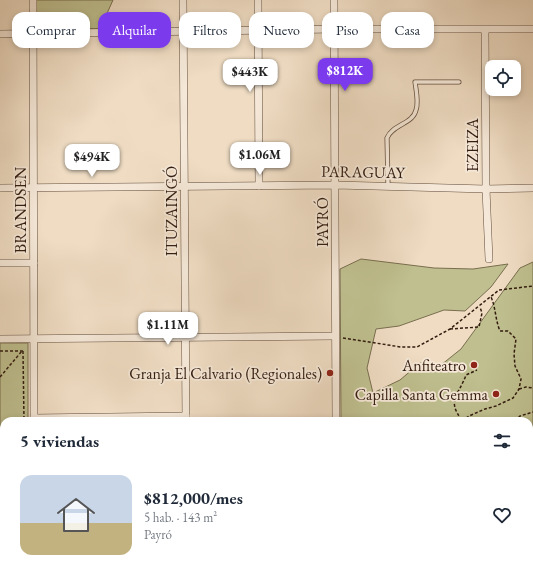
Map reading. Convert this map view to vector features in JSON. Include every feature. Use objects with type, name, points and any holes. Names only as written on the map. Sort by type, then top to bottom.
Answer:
[{"type":"street","name":"BRANDSEN","points":[[32,0],[32,12]]},
{"type":"street","name":"ITUZAINGÓ","points":[[183,0],[183,12]]},
{"type":"street","points":[[258,0],[258,12]]},
{"type":"street","name":"PAYRÓ","points":[[334,0],[334,12]]},
{"type":"street","points":[[373,29],[533,30]]},
{"type":"street","name":"EZEIZA","points":[[485,30],[486,189],[489,260]]},
{"type":"street","points":[[90,32],[179,31]]},
{"type":"street","points":[[0,34],[12,34]]},
{"type":"street","name":"BRANDSEN","points":[[33,48],[34,417]]},
{"type":"street","name":"ITUZAINGÓ","points":[[183,48],[186,417]]},
{"type":"street","points":[[259,48],[259,186]]},
{"type":"street","name":"PAYRÓ","points":[[335,48],[336,417]]},
{"type":"street","name":"PARAGUAY","points":[[0,188],[336,185],[486,189],[533,188]]},
{"type":"street","points":[[0,263],[34,263]]},
{"type":"street","points":[[0,338],[335,336]]},
{"type":"lane","points":[[388,186],[386,138],[393,128],[413,118],[417,110],[415,82],[460,82]]},
{"type":"path","points":[[335,336],[401,347],[417,347],[450,330],[499,290],[533,286]]},
{"type":"path","points":[[468,417],[513,398],[519,389],[521,379],[515,366],[514,354],[516,339],[508,332],[500,330],[496,322],[494,304],[491,297]]},
{"type":"path","points":[[450,330],[479,327],[482,313],[479,306]]},
{"type":"path","points":[[0,351],[23,351]]},
{"type":"path","points":[[0,377],[23,351]]},
{"type":"path","points":[[23,351],[24,417]]},
{"type":"path","points":[[460,417],[455,411],[454,401],[457,392],[463,385],[466,375],[477,370]]},
{"type":"path","points":[[519,389],[526,387],[533,388]]},
{"type":"path","points":[[519,417],[533,412]]},
{"type":"green space","points":[[36,0],[113,0],[108,12],[98,12],[98,29],[90,29],[90,12],[37,12]]},
{"type":"green space","points":[[361,259],[434,268],[473,269],[508,264],[491,287],[465,311],[444,310],[399,326],[376,329],[367,368],[373,393],[400,380],[420,363],[441,365],[461,349],[520,268],[533,262],[533,417],[341,417],[340,269]]},
{"type":"green space","points":[[0,343],[28,343],[28,417],[0,417]]},
{"type":"place","name":"Anfiteatro","points":[[474,365]]},
{"type":"place","name":"Granja El Calvario (Regionales)","points":[[330,373]]},
{"type":"place","name":"Capilla Santa Gemma","points":[[496,394]]}]
